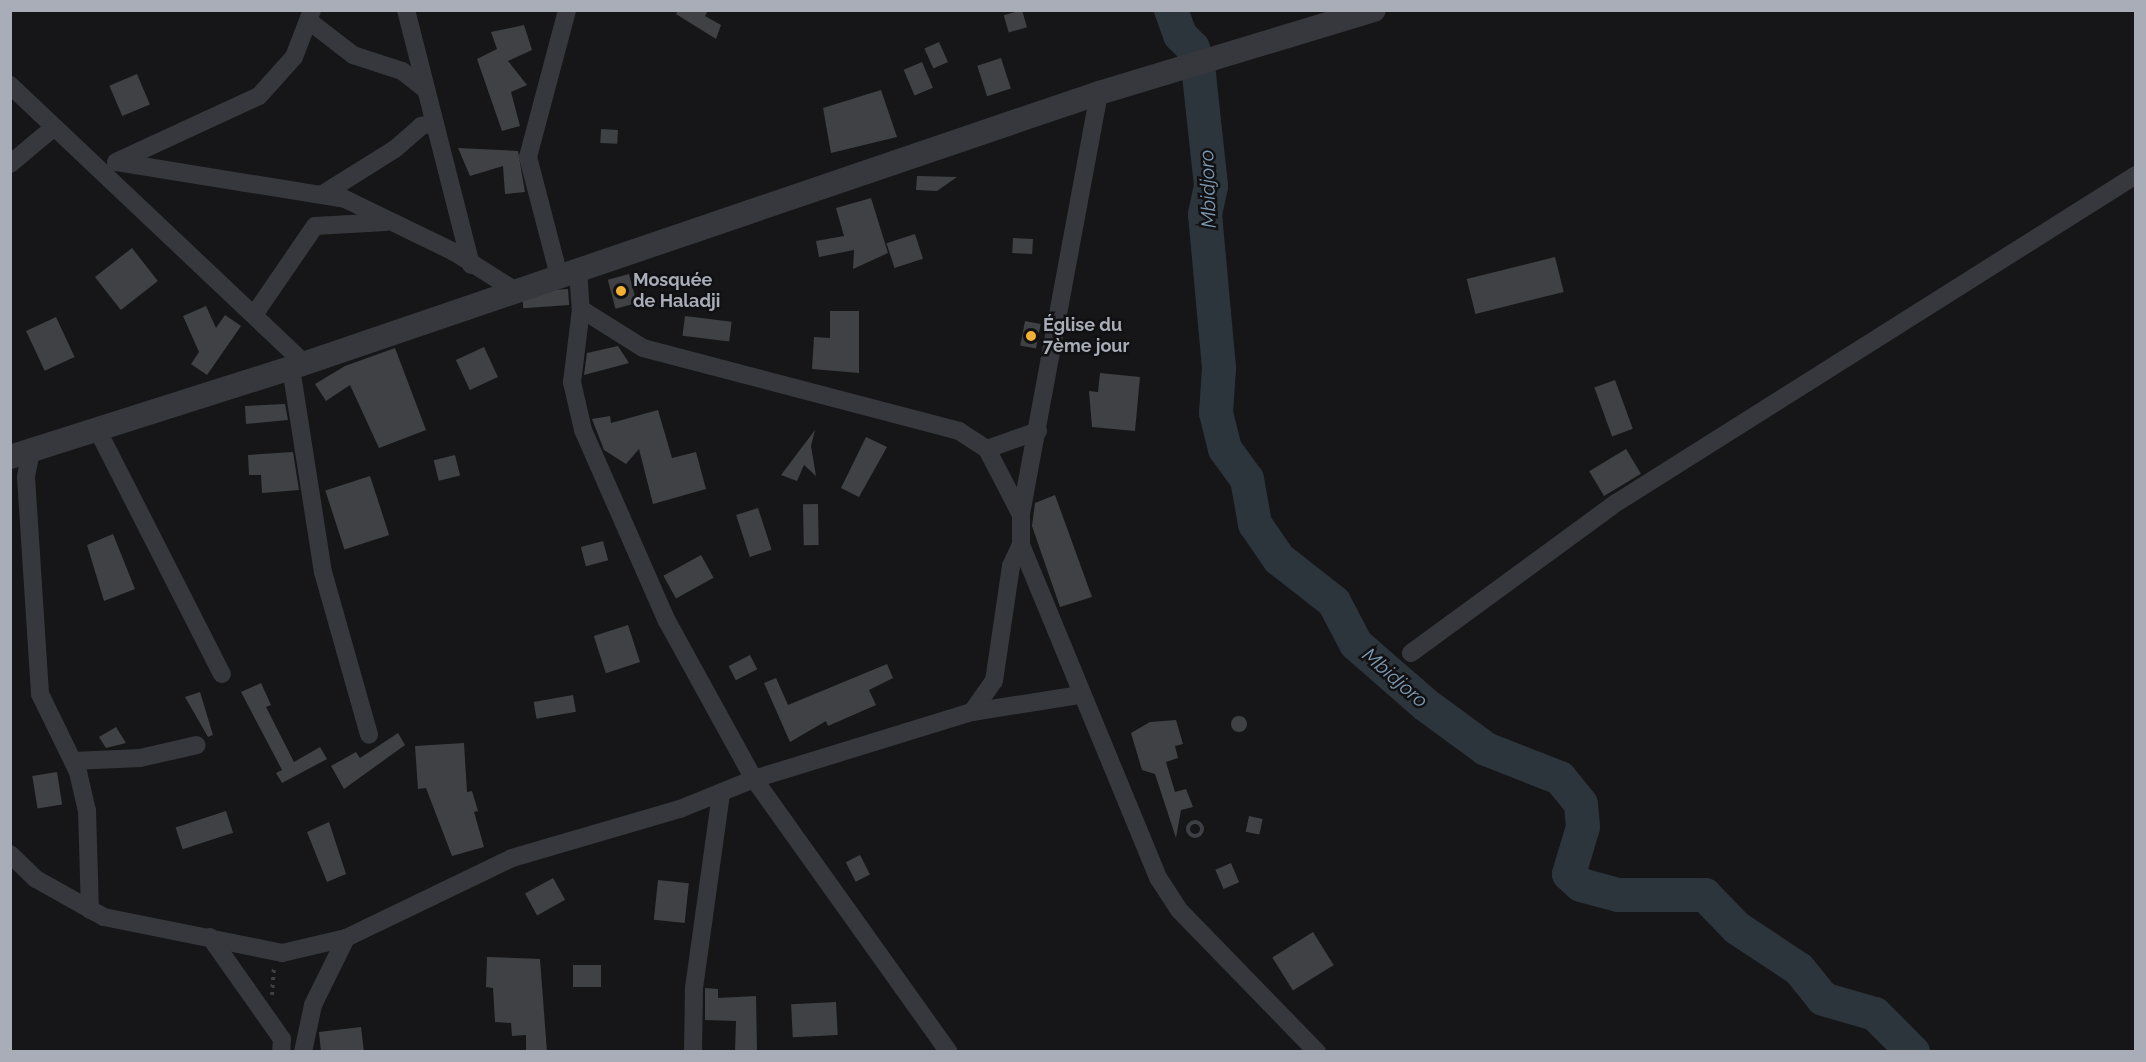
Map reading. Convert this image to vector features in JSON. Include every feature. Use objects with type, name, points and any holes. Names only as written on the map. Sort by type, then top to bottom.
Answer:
[{"type":"street","points":[[406,10],[471,265]]},
{"type":"street","points":[[567,10],[528,157],[581,309],[572,382],[583,430],[667,621],[754,778],[950,1052]]},
{"type":"street","points":[[90,910],[90,823],[73,761],[40,694],[26,477],[21,454],[298,365],[1099,93],[1374,10]]},
{"type":"street","points":[[109,165],[259,96],[285,71],[310,16],[353,55],[402,71],[426,90]]},
{"type":"street","points":[[10,85],[53,128],[109,165],[254,315],[298,365],[323,572],[369,735]]},
{"type":"street","points":[[1099,93],[1021,515],[1021,545],[1079,695],[1159,879],[1179,910],[1317,1052]]},
{"type":"street","points":[[323,194],[395,149],[421,126],[435,123]]},
{"type":"street","points":[[10,164],[53,128]]},
{"type":"street","points":[[109,165],[323,194],[403,225],[514,290]]},
{"type":"street","points":[[1411,654],[1616,503],[2136,176]]},
{"type":"street","points":[[254,315],[315,226],[366,220],[403,225]]},
{"type":"street","points":[[581,309],[643,348],[852,407],[928,422],[959,432],[987,450],[1021,515]]},
{"type":"street","points":[[97,429],[222,674]]},
{"type":"street","points":[[987,450],[1038,431]]},
{"type":"street","points":[[972,712],[994,681],[1011,566],[1021,545]]},
{"type":"street","points":[[10,854],[36,879],[90,910],[155,930],[210,937],[270,954],[346,938],[512,858],[721,793],[754,778],[972,712],[1079,695]]},
{"type":"street","points":[[73,761],[140,758],[197,745]]},
{"type":"street","points":[[693,1052],[692,1007],[721,793]]},
{"type":"street","points":[[210,937],[282,1039],[281,1052]]},
{"type":"street","points":[[303,1052],[313,1005],[346,938]]},
{"type":"path","points":[[270,954],[272,1025]]},
{"type":"building","points":[[678,10],[708,10],[705,16],[721,25],[716,39],[676,14]]},
{"type":"building","points":[[1022,10],[1027,27],[1009,33],[1004,15]]},
{"type":"building","points":[[524,25],[532,50],[508,61],[527,85],[511,92],[520,126],[502,131],[477,59],[497,49],[491,32]]},
{"type":"building","points":[[939,42],[948,62],[933,69],[924,49]]},
{"type":"building","points":[[1001,58],[1011,88],[987,96],[977,66]]},
{"type":"building","points":[[922,62],[933,88],[915,96],[904,70]]},
{"type":"building","points":[[137,74],[150,104],[122,116],[109,86]]},
{"type":"building","points":[[881,90],[897,137],[831,153],[823,108]]},
{"type":"building","points":[[601,129],[618,130],[617,144],[600,143]]},
{"type":"building","points":[[458,148],[518,151],[525,192],[505,194],[503,166],[470,176]]},
{"type":"building","points":[[917,176],[957,177],[937,191],[916,190]]},
{"type":"building","points":[[871,198],[888,253],[853,269],[854,250],[819,257],[816,241],[844,236],[836,208]]},
{"type":"building","points":[[915,234],[923,259],[895,268],[886,243]]},
{"type":"building","points":[[1013,238],[1033,239],[1032,254],[1012,253]]},
{"type":"building","points":[[132,248],[158,281],[121,310],[95,277]]},
{"type":"building","points":[[1555,257],[1564,292],[1475,314],[1467,279]]},
{"type":"building","points":[[629,274],[637,303],[616,309],[608,280]]},
{"type":"building","points":[[568,289],[569,305],[523,308],[522,292]]},
{"type":"building","points":[[206,306],[216,328],[225,315],[241,326],[207,375],[191,364],[199,352],[183,316]]},
{"type":"building","points":[[830,311],[859,311],[859,373],[812,369],[814,337],[830,338]]},
{"type":"building","points":[[685,316],[732,322],[729,342],[683,336]]},
{"type":"building","points":[[56,317],[75,357],[45,371],[26,331]]},
{"type":"building","points":[[1025,321],[1041,324],[1036,349],[1020,346]]},
{"type":"building","points":[[618,346],[629,363],[584,375],[587,353]]},
{"type":"building","points":[[484,347],[498,377],[470,390],[456,360]]},
{"type":"building","points":[[395,348],[426,430],[379,448],[350,385],[326,401],[315,384],[345,366]]},
{"type":"building","points":[[1100,373],[1140,377],[1135,431],[1092,427],[1089,391],[1098,392]]},
{"type":"building","points":[[1615,380],[1633,429],[1612,436],[1594,388]]},
{"type":"building","points":[[285,404],[288,420],[246,424],[245,406]]},
{"type":"building","points":[[658,410],[672,458],[696,452],[706,489],[653,504],[639,449],[626,464],[604,450],[592,419],[610,416],[611,423]]},
{"type":"building","points":[[815,430],[811,446],[816,476],[804,465],[797,481],[781,475]]},
{"type":"building","points":[[866,437],[887,447],[859,497],[841,488]]},
{"type":"building","points":[[1626,449],[1641,474],[1604,496],[1589,471]]},
{"type":"building","points":[[293,452],[299,490],[262,493],[261,475],[249,475],[248,455]]},
{"type":"building","points":[[455,455],[460,475],[439,481],[434,460]]},
{"type":"building","points":[[370,476],[389,535],[344,549],[325,491]]},
{"type":"building","points":[[1055,495],[1092,597],[1060,607],[1032,526],[1035,503]]},
{"type":"building","points":[[803,504],[818,504],[819,545],[804,545]]},
{"type":"building","points":[[758,508],[772,550],[750,557],[736,515]]},
{"type":"building","points":[[113,534],[135,589],[104,601],[87,545]]},
{"type":"building","points":[[603,541],[608,560],[586,566],[581,547]]},
{"type":"building","points":[[701,555],[714,578],[676,599],[663,576]]},
{"type":"building","points":[[628,625],[640,662],[606,673],[594,636]]},
{"type":"building","points":[[750,655],[757,669],[736,680],[729,666]]},
{"type":"building","points":[[887,664],[893,678],[869,690],[876,705],[828,726],[826,721],[790,742],[764,683],[776,678],[788,705]]},
{"type":"building","points":[[261,683],[271,705],[266,707],[294,762],[320,747],[327,759],[282,783],[276,773],[282,770],[241,692]]},
{"type":"building","points":[[200,692],[213,735],[208,737],[185,697]]},
{"type":"building","points":[[573,695],[576,712],[537,719],[534,702]]},
{"type":"building","points":[[1236,716],[1242,716],[1247,724],[1245,730],[1236,732],[1231,727],[1231,721]]},
{"type":"building","points":[[1176,720],[1183,744],[1175,746],[1178,758],[1166,762],[1175,792],[1186,789],[1193,807],[1181,810],[1176,838],[1155,774],[1142,770],[1131,733],[1150,722]]},
{"type":"building","points":[[116,727],[126,743],[106,748],[99,737]]},
{"type":"building","points":[[398,733],[405,745],[344,789],[331,766],[356,752],[360,758]]},
{"type":"building","points":[[464,743],[467,792],[472,791],[478,811],[474,812],[484,847],[452,856],[426,788],[418,789],[415,746]]},
{"type":"building","points":[[57,772],[62,805],[37,809],[32,776]]},
{"type":"building","points":[[226,811],[233,833],[183,849],[176,827]]},
{"type":"building","points":[[1249,816],[1263,819],[1259,835],[1246,832]]},
{"type":"building","points":[[329,822],[346,874],[327,882],[307,832]]},
{"type":"building","points":[[860,855],[870,875],[856,882],[846,862]]},
{"type":"building","points":[[1231,863],[1239,882],[1224,889],[1215,870]]},
{"type":"building","points":[[553,878],[565,900],[537,915],[525,894]]},
{"type":"building","points":[[658,880],[689,883],[685,923],[654,920]]},
{"type":"building","points":[[1313,932],[1334,965],[1293,991],[1272,957]]},
{"type":"building","points":[[487,957],[540,959],[547,1052],[526,1052],[526,1035],[512,1036],[511,1023],[495,1022],[493,988],[486,987]]},
{"type":"building","points":[[573,965],[601,965],[601,987],[573,987]]},
{"type":"building","points":[[705,988],[718,989],[718,998],[756,996],[757,1052],[735,1052],[736,1021],[705,1020]]},
{"type":"building","points":[[836,1002],[838,1035],[793,1037],[791,1004]]},
{"type":"building","points":[[361,1027],[364,1052],[321,1052],[319,1032]]},
{"type":"waterway","name":"Mbidjoro","points":[[1171,10],[1180,35],[1193,48],[1199,75],[1211,186],[1205,214],[1219,368],[1216,413],[1225,449],[1247,479],[1255,524],[1279,559],[1334,602],[1356,644],[1426,705],[1486,749],[1560,778],[1581,804],[1583,827],[1569,874],[1581,885],[1618,895],[1705,895],[1737,928],[1799,969],[1823,999],[1875,1014],[1913,1052]]},
{"type":"place","name":"Mosquée de Haladji","points":[[621,291]]},
{"type":"place","name":"Église du 7ème jour","points":[[1031,336]]}]
